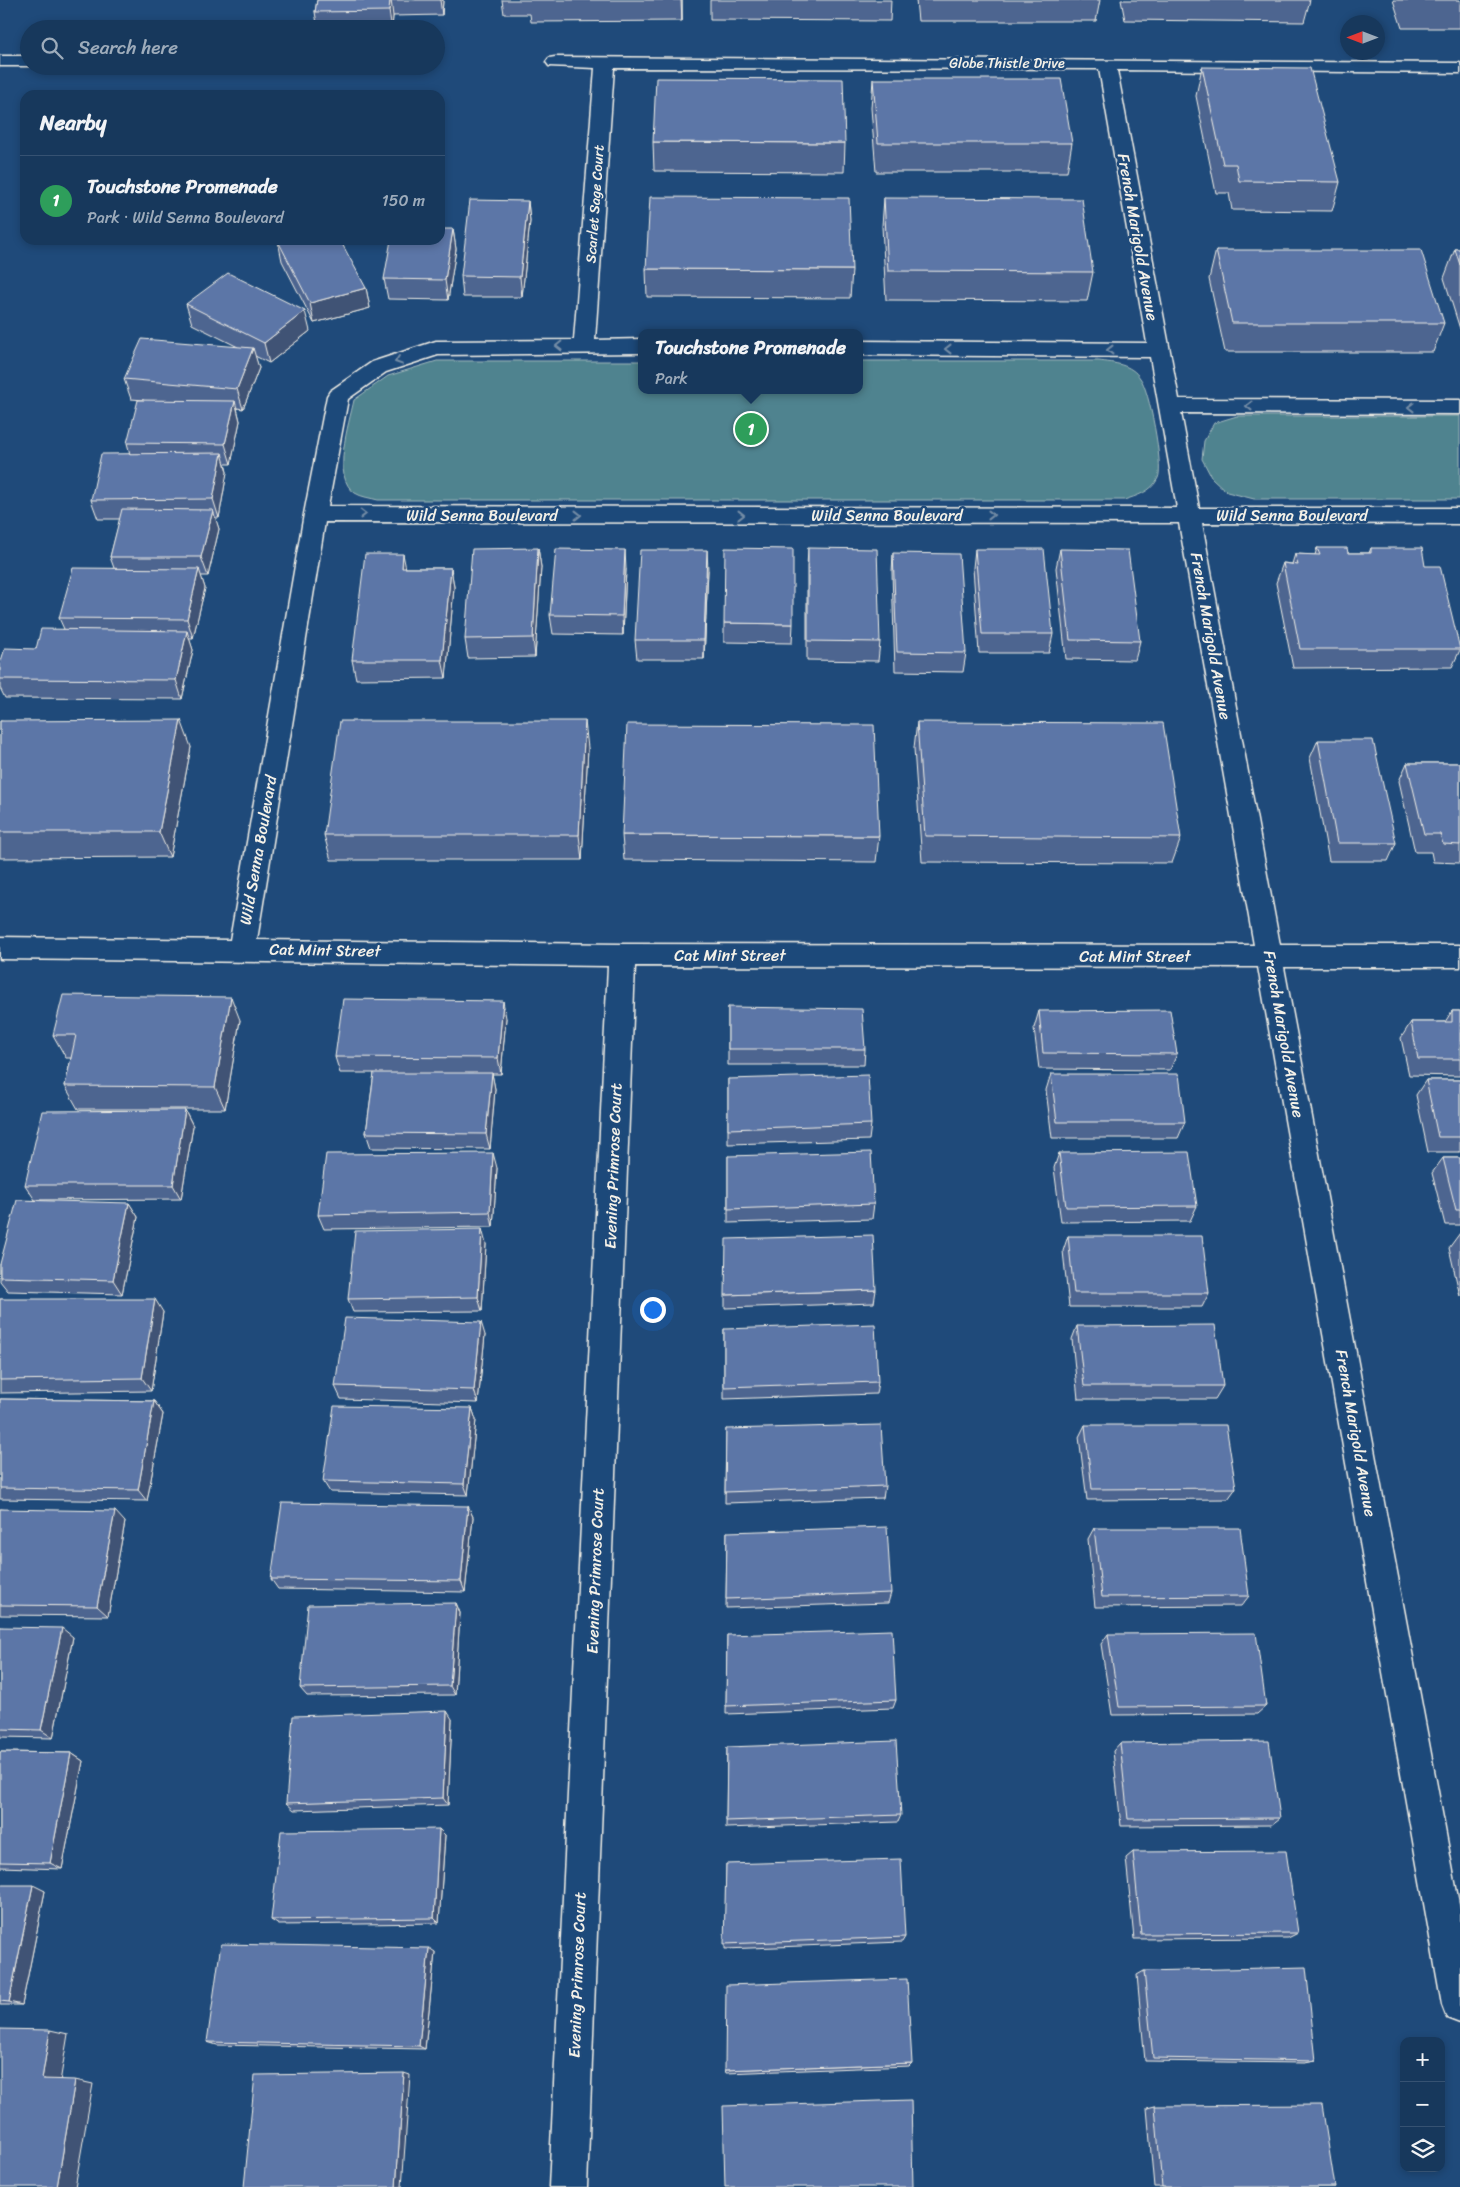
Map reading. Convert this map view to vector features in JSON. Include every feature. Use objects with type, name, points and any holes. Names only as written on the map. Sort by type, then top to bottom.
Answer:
[{"type":"street","points":[[0,61],[20,61]]},
{"type":"street","name":"Globe Thistle Drive","points":[[555,62],[1107,64],[1460,68]]},
{"type":"street","name":"Scarlet Sage Court","points":[[584,346],[606,62]]},
{"type":"street","name":"French Marigold Avenue","points":[[1107,64],[1460,2005]]},
{"type":"street","name":"Wild Senna Boulevard","points":[[242,949],[315,514],[338,396],[380,367],[436,348],[638,346]]},
{"type":"street","points":[[863,348],[1159,350]]},
{"type":"street","points":[[1169,406],[1460,407]]},
{"type":"street","name":"Wild Senna Boulevard","points":[[315,514],[1460,516]]},
{"type":"street","name":"Cat Mint Street","points":[[0,948],[242,949],[622,955],[1460,956]]},
{"type":"street","name":"Evening Primrose Court","points":[[568,2187],[622,955]]},
{"type":"green space","points":[[437,361],[638,361],[638,394],[863,394],[863,361],[1099,361],[1127,367],[1136,373],[1144,385],[1155,428],[1159,471],[1158,478],[1152,487],[1143,493],[1124,500],[378,500],[355,493],[348,485],[344,475],[344,450],[354,400],[388,376]]},
{"type":"green space","points":[[1237,416],[1460,416],[1460,499],[1254,499],[1227,492],[1212,478],[1202,459],[1204,441],[1214,423]]},
{"type":"building","points":[[317,0],[390,0],[389,11],[315,12]]},
{"type":"building","points":[[1202,67],[1310,68],[1340,182],[1239,181],[1236,164],[1223,164]]},
{"type":"building","points":[[656,78],[843,79],[845,143],[653,142]]},
{"type":"building","points":[[873,79],[1061,79],[1072,143],[878,143]]},
{"type":"building","points":[[650,197],[849,198],[852,270],[646,269]]},
{"type":"building","points":[[884,198],[1082,199],[1093,272],[888,271]]},
{"type":"building","points":[[470,200],[528,201],[520,277],[461,276]]},
{"type":"building","points":[[445,229],[453,229],[445,280],[384,279],[390,245],[445,245]]},
{"type":"building","points":[[280,245],[343,245],[366,288],[310,303]]},
{"type":"building","points":[[1455,249],[1460,249],[1460,265]]},
{"type":"building","points":[[1216,250],[1421,250],[1444,323],[1232,323]]},
{"type":"building","points":[[228,273],[305,311],[264,343],[186,304]]},
{"type":"building","points":[[142,339],[253,348],[237,389],[124,379]]},
{"type":"building","points":[[138,400],[235,401],[225,444],[127,443]]},
{"type":"building","points":[[222,453],[213,499],[91,500],[101,454]]},
{"type":"building","points":[[122,509],[213,510],[201,557],[110,557]]},
{"type":"building","points":[[538,548],[533,638],[465,639],[472,549]]},
{"type":"building","points":[[725,548],[793,549],[793,624],[724,623]]},
{"type":"building","points":[[808,548],[877,549],[880,642],[808,641]]},
{"type":"building","points":[[1317,548],[1347,548],[1348,553],[1371,553],[1371,548],[1422,548],[1425,566],[1440,566],[1460,649],[1300,649],[1283,563],[1298,565],[1295,554],[1320,555]]},
{"type":"building","points":[[556,549],[625,550],[622,616],[550,615]]},
{"type":"building","points":[[975,549],[1044,549],[1053,634],[982,634]]},
{"type":"building","points":[[1060,549],[1128,550],[1140,641],[1070,640]]},
{"type":"building","points":[[640,550],[707,550],[704,640],[635,640]]},
{"type":"building","points":[[893,553],[959,554],[966,653],[897,652]]},
{"type":"building","points":[[365,554],[403,554],[402,568],[451,568],[442,660],[352,660]]},
{"type":"building","points":[[73,568],[199,569],[187,619],[59,618]]},
{"type":"building","points":[[41,629],[187,631],[176,680],[0,679],[0,664],[5,648],[36,649]]},
{"type":"building","points":[[181,720],[159,832],[0,832],[0,721]]},
{"type":"building","points":[[340,721],[585,721],[579,835],[324,835]]},
{"type":"building","points":[[917,722],[1163,723],[1181,838],[925,836]]},
{"type":"building","points":[[627,724],[874,725],[879,836],[622,835]]},
{"type":"building","points":[[1318,740],[1373,740],[1396,843],[1337,843]]},
{"type":"building","points":[[1407,763],[1460,763],[1460,845],[1443,844],[1440,834],[1424,834]]},
{"type":"building","points":[[63,995],[231,997],[215,1087],[65,1086],[76,1035],[53,1035]]},
{"type":"building","points":[[343,999],[503,1001],[498,1058],[335,1057]]},
{"type":"building","points":[[728,1007],[862,1009],[865,1049],[728,1049]]},
{"type":"building","points":[[1170,1010],[1177,1054],[1043,1053],[1039,1011]]},
{"type":"building","points":[[1452,1011],[1460,1011],[1460,1059],[1418,1059],[1411,1022],[1452,1022]]},
{"type":"building","points":[[374,1073],[492,1073],[486,1134],[366,1133]]},
{"type":"building","points":[[1051,1074],[1179,1074],[1185,1122],[1057,1122]]},
{"type":"building","points":[[868,1075],[871,1124],[728,1129],[728,1079]]},
{"type":"building","points":[[1426,1080],[1460,1080],[1460,1137],[1438,1137]]},
{"type":"building","points":[[185,1110],[173,1185],[25,1185],[42,1111]]},
{"type":"building","points":[[871,1152],[874,1204],[728,1209],[728,1156]]},
{"type":"building","points":[[1189,1152],[1197,1206],[1066,1207],[1059,1153]]},
{"type":"building","points":[[493,1153],[490,1212],[318,1215],[326,1154]]},
{"type":"building","points":[[1443,1158],[1460,1158],[1460,1210],[1456,1210]]},
{"type":"building","points":[[17,1200],[129,1203],[113,1280],[0,1277],[0,1264]]},
{"type":"building","points":[[482,1229],[478,1297],[348,1299],[355,1231]]},
{"type":"building","points":[[873,1235],[876,1290],[725,1295],[726,1239]]},
{"type":"building","points":[[1068,1236],[1202,1236],[1209,1293],[1074,1293]]},
{"type":"building","points":[[0,1299],[155,1299],[142,1378],[0,1380]]},
{"type":"building","points":[[345,1318],[481,1322],[474,1390],[335,1386]]},
{"type":"building","points":[[875,1324],[878,1382],[724,1387],[724,1329]]},
{"type":"building","points":[[1215,1325],[1223,1386],[1084,1386],[1077,1326]]},
{"type":"building","points":[[0,1399],[154,1401],[138,1490],[0,1488]]},
{"type":"building","points":[[334,1406],[472,1408],[464,1484],[323,1481]]},
{"type":"building","points":[[881,1425],[885,1486],[725,1492],[726,1429]]},
{"type":"building","points":[[1085,1425],[1226,1425],[1236,1488],[1092,1489]]},
{"type":"building","points":[[282,1503],[468,1506],[461,1581],[271,1579]]},
{"type":"building","points":[[0,1509],[115,1511],[97,1606],[0,1605]]},
{"type":"building","points":[[887,1527],[891,1593],[726,1599],[727,1532]]},
{"type":"building","points":[[1094,1528],[1240,1528],[1249,1596],[1102,1597]]},
{"type":"building","points":[[456,1603],[450,1686],[300,1688],[308,1605]]},
{"type":"building","points":[[0,1627],[62,1628],[41,1730],[0,1729]]},
{"type":"building","points":[[892,1630],[896,1700],[726,1706],[727,1635]]},
{"type":"building","points":[[1256,1633],[1266,1706],[1119,1707],[1108,1634]]},
{"type":"building","points":[[447,1711],[443,1798],[286,1803],[293,1716]]},
{"type":"building","points":[[896,1741],[901,1815],[726,1821],[727,1747]]},
{"type":"building","points":[[1269,1741],[1280,1818],[1128,1819],[1120,1743]]},
{"type":"building","points":[[0,1752],[71,1753],[50,1863],[0,1862]]},
{"type":"building","points":[[439,1829],[434,1918],[271,1920],[281,1831]]},
{"type":"building","points":[[1286,1851],[1298,1933],[1141,1934],[1133,1852]]},
{"type":"building","points":[[901,1859],[905,1937],[724,1944],[726,1864]]},
{"type":"building","points":[[0,1885],[33,1885],[9,2002],[0,2001]]},
{"type":"building","points":[[221,1944],[429,1948],[419,2046],[207,2042]]},
{"type":"building","points":[[1306,1967],[1316,2061],[1153,2058],[1144,1971]]},
{"type":"building","points":[[907,1979],[912,2063],[725,2070],[726,1985]]},
{"type":"building","points":[[0,2029],[50,2030],[42,2079],[75,2080],[57,2187],[0,2187]]},
{"type":"building","points":[[404,2073],[396,2187],[244,2187],[255,2075]]},
{"type":"building","points":[[911,2100],[913,2187],[725,2187],[723,2106]]},
{"type":"building","points":[[1322,2105],[1335,2187],[1162,2187],[1155,2106]]},
{"type":"place","name":"Touchstone Promenade","points":[[751,429]]}]
